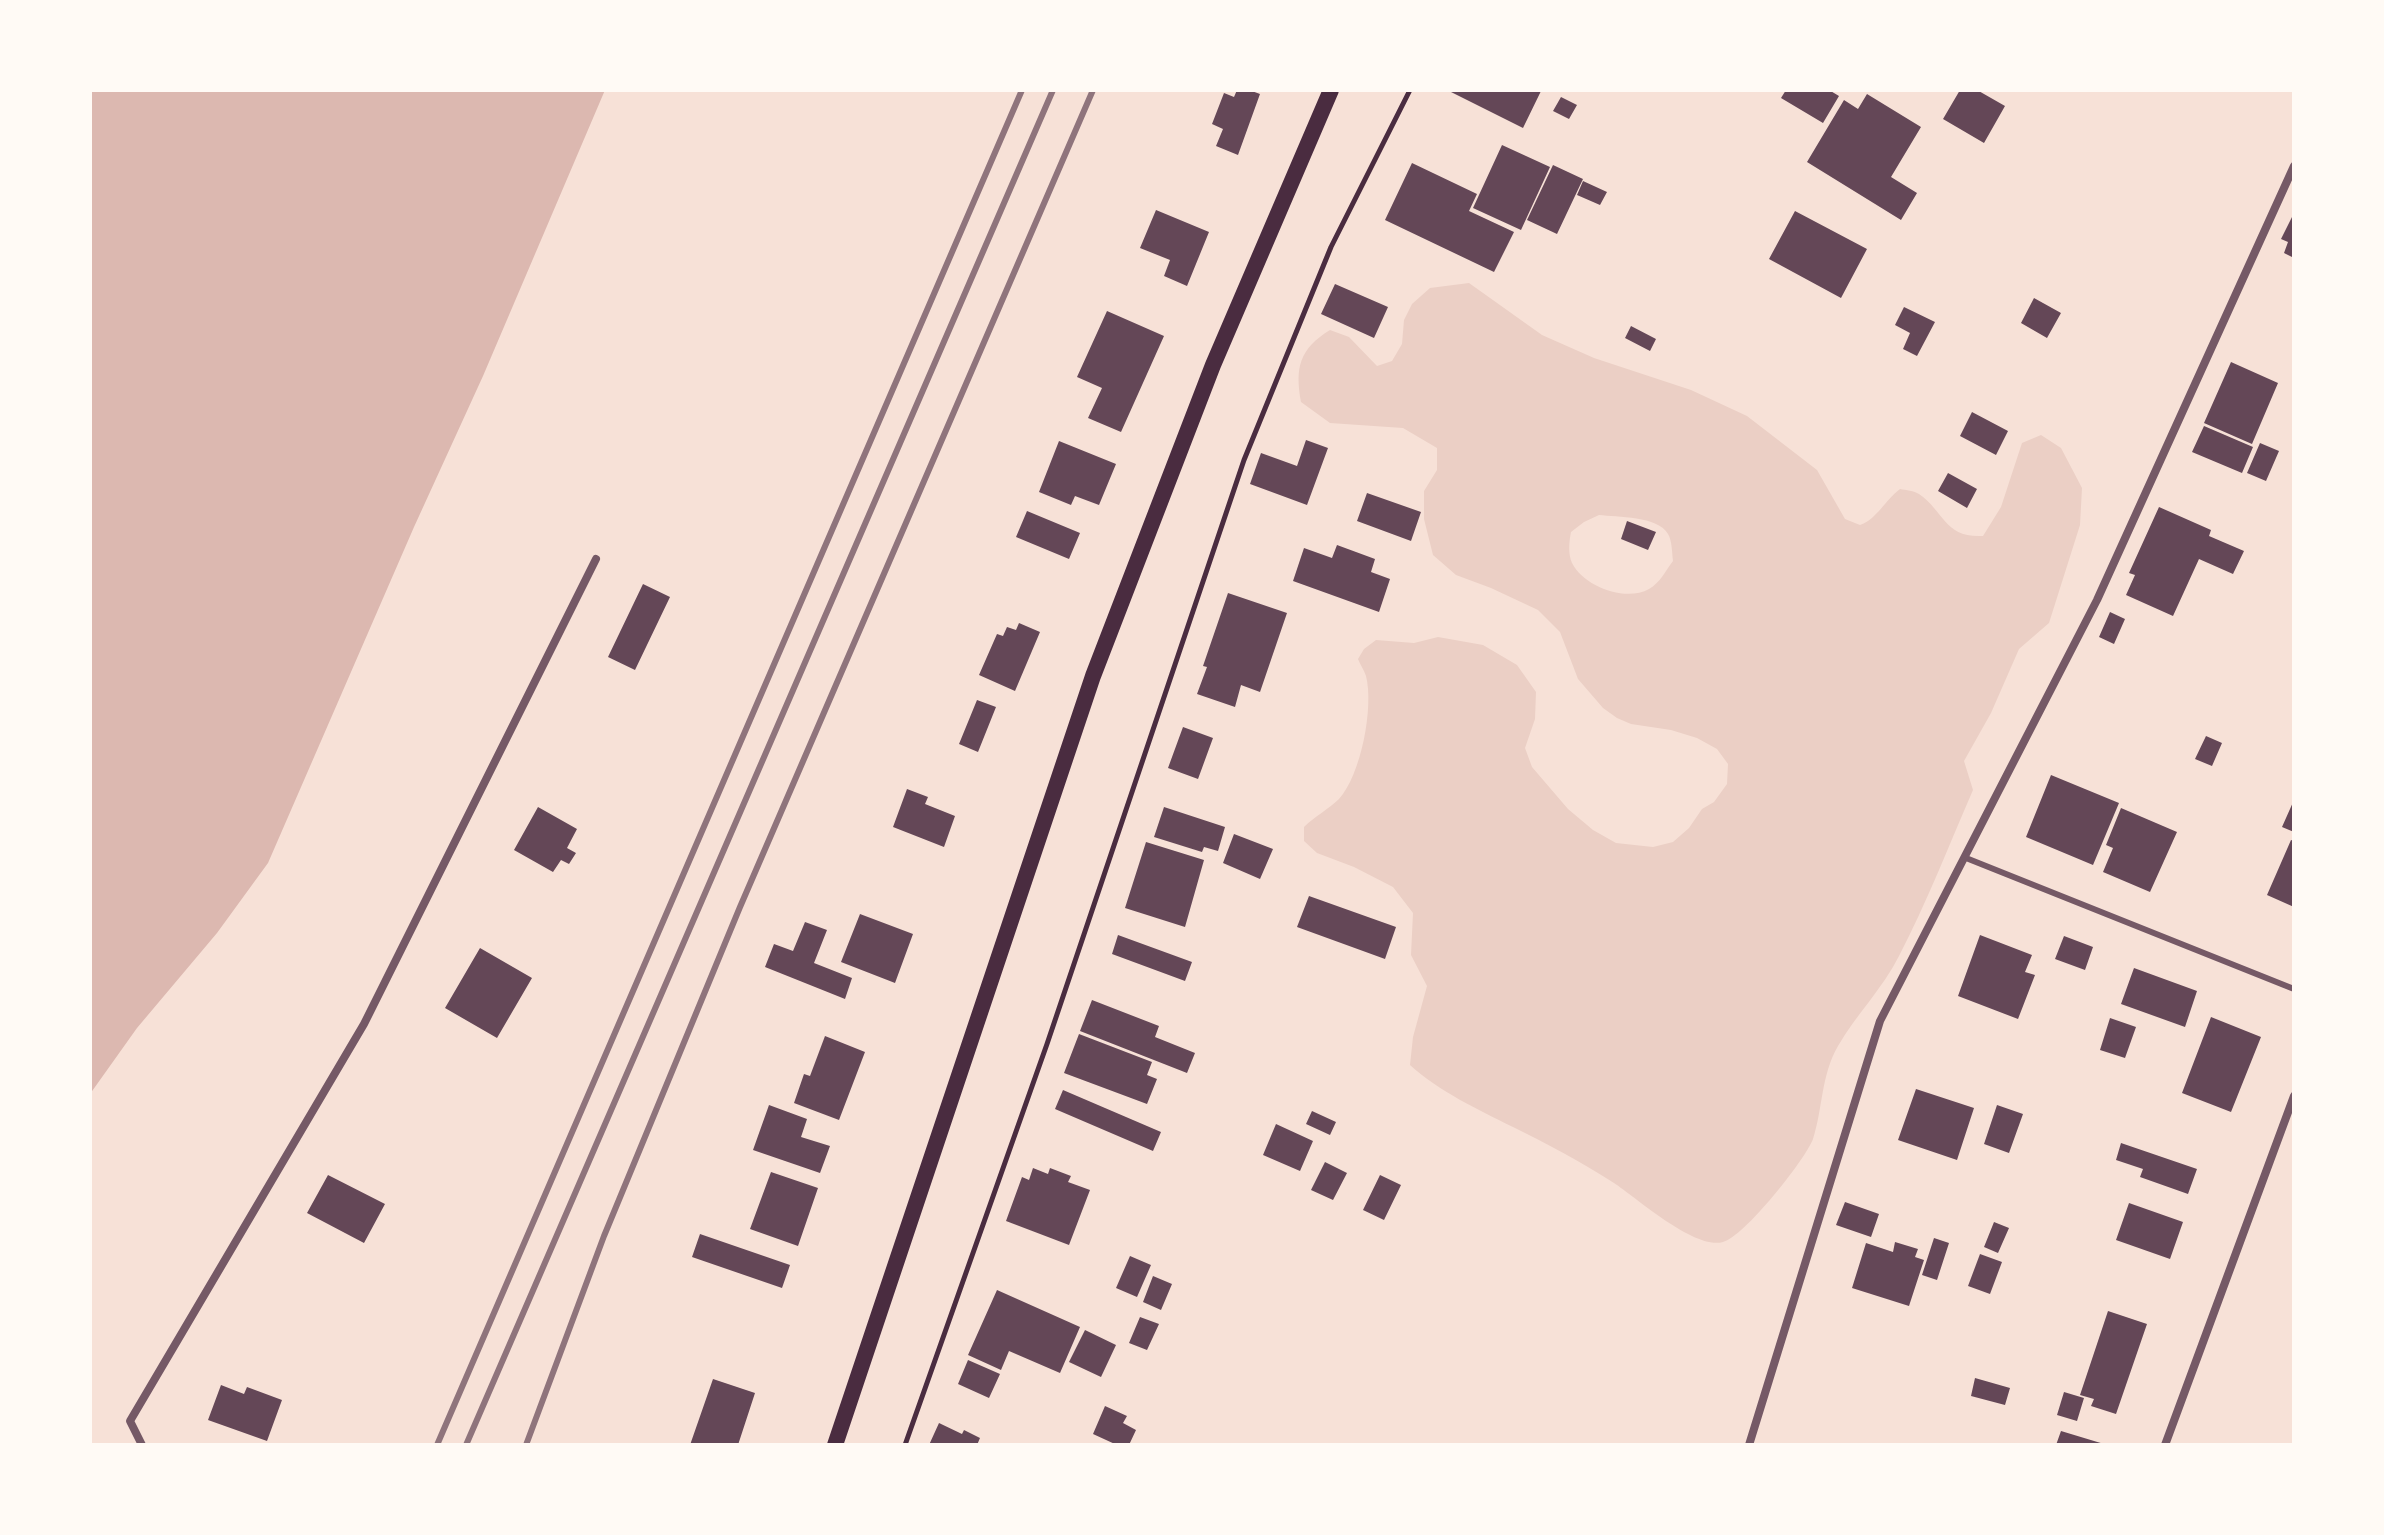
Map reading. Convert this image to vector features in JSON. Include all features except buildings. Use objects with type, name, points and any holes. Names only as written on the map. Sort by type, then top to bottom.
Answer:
[{"type":"main road","points":[[835,1445],[1093,676],[1213,365],[1331,90]]},
{"type":"street","points":[[1749,1445],[1880,1021],[2097,600],[2294,166]]},
{"type":"street","points":[[142,1445],[130,1421],[364,1024],[596,559]]},
{"type":"street","points":[[2165,1445],[2294,1096]]},
{"type":"lane","points":[[1966,858],[2294,989]]},
{"type":"path","points":[[905,1445],[1047,1044],[1244,460],[1331,247],[1410,90]]},
{"type":"shaded area","points":[[90,90],[605,90],[483,376],[268,863],[217,933],[137,1028],[90,1094]]},
{"type":"shaded area","points":[[1469,283],[1542,335],[1594,358],[1691,390],[1747,416],[1817,470],[1845,519],[1860,525],[1900,489],[1919,494],[1960,533],[1983,536],[2001,507],[2022,443],[2041,435],[2061,448],[2082,488],[2080,525],[2049,623],[2019,649],[1991,713],[1964,761],[1973,790],[1899,956],[1832,1057],[1813,1139],[1773,1196],[1745,1227],[1723,1242],[1698,1238],[1667,1222],[1602,1175],[1459,1099],[1410,1065],[1413,1037],[1427,986],[1411,955],[1413,913],[1393,887],[1317,853],[1304,841],[1304,827],[1339,799],[1354,774],[1364,740],[1368,705],[1366,676],[1358,659],[1364,649],[1376,640],[1414,643],[1438,637],[1483,645],[1517,665],[1536,692],[1535,719],[1525,748],[1532,767],[1568,809],[1593,830],[1616,843],[1653,847],[1673,842],[1689,828],[1702,809],[1714,802],[1727,784],[1728,764],[1717,749],[1697,738],[1671,730],[1631,724],[1617,718],[1603,708],[1578,679],[1560,632],[1538,610],[1456,575],[1433,555],[1424,519],[1424,491],[1437,470],[1437,448],[1403,428],[1330,423],[1301,402],[1299,369],[1312,344],[1330,330],[1349,337],[1377,366],[1392,361],[1402,344],[1404,320],[1412,304],[1430,288]],"holes":[[[1599,515],[1647,521],[1663,528],[1668,534],[1673,561],[1660,580],[1649,589],[1640,593],[1618,593],[1596,585],[1578,572],[1570,556],[1571,532]]]},
{"type":"railway","points":[[437,1445],[1022,90]]},
{"type":"railway","points":[[466,1445],[1053,90]]},
{"type":"railway","points":[[526,1445],[604,1236],[740,907],[1093,90]]}]
